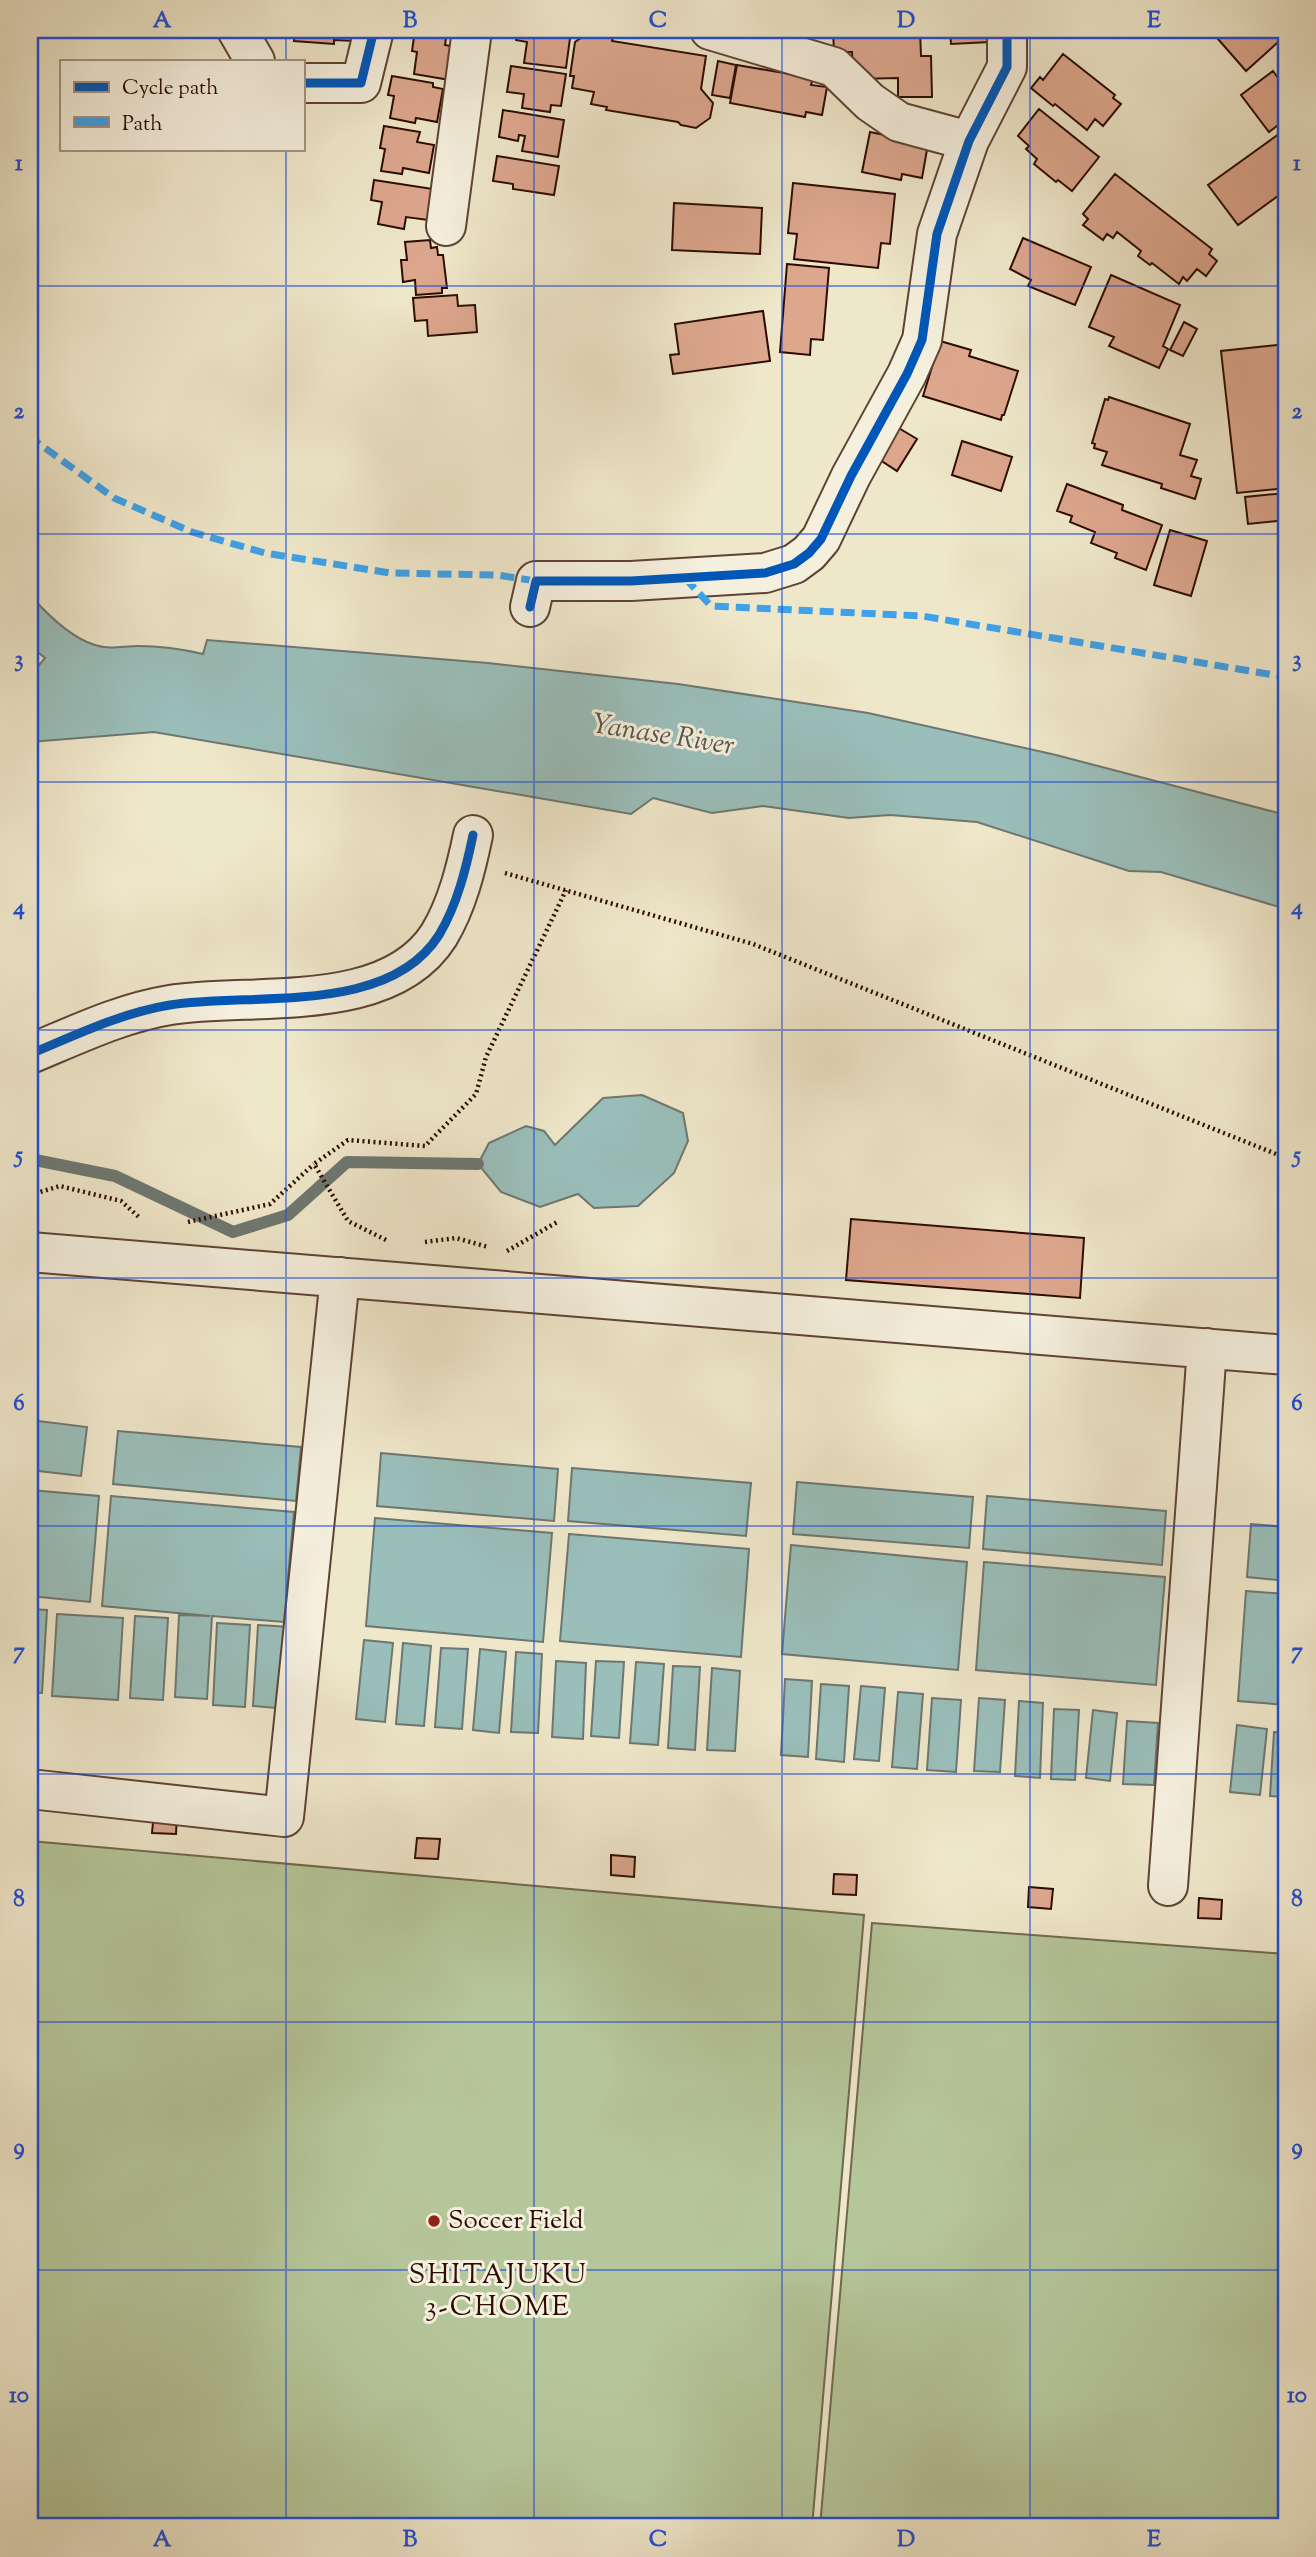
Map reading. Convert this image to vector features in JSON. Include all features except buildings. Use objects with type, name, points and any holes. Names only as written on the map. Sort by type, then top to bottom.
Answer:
[{"type":"street","points":[[237,30],[254,60]]},
{"type":"street","points":[[263,60],[272,30]]},
{"type":"street","points":[[304,83],[360,83],[374,30]]},
{"type":"street","points":[[446,226],[472,30]]},
{"type":"street","points":[[710,30],[834,67],[870,102],[899,122],[969,141]]},
{"type":"street","points":[[530,607],[536,581],[631,581],[765,573],[794,564],[821,540],[922,340],[937,234],[969,141],[1007,68],[1012,33]]},
{"type":"street","points":[[30,1054],[105,1022],[139,1011],[172,1005],[340,993],[374,986],[405,967],[427,950],[437,938],[447,921],[470,848]]},
{"type":"street","points":[[30,1252],[1286,1355]]},
{"type":"street","points":[[30,1790],[284,1817],[340,1277]]},
{"type":"street","points":[[1168,1886],[1206,1348]]},
{"type":"path","points":[[470,848],[566,890],[753,944],[1286,1158]]},
{"type":"path","points":[[187,1222],[270,1204],[348,1140],[425,1146],[476,1094],[485,1057],[566,890]]},
{"type":"path","points":[[315,1166],[348,1221],[397,1245]]},
{"type":"path","points":[[30,1195],[60,1186],[121,1200],[141,1219]]},
{"type":"path","points":[[505,1251],[559,1221]]},
{"type":"path","points":[[420,1242],[456,1238],[493,1248]]},
{"type":"green space","name":"Soccer Field","points":[[30,1841],[864,1915],[812,2527],[30,2527]]},
{"type":"green space","points":[[872,1923],[1286,1954],[1286,2527],[820,2527]]},
{"type":"water","name":"Yanase River","points":[[30,595],[68,631],[86,642],[111,648],[154,647],[203,654],[207,640],[488,663],[678,684],[868,713],[1056,755],[1286,815],[1286,909],[1161,872],[1129,871],[977,822],[890,815],[849,818],[763,806],[712,813],[653,798],[631,814],[154,732],[30,742],[30,676],[45,658],[30,646]]},
{"type":"water","points":[[642,1095],[683,1113],[688,1141],[674,1173],[638,1206],[594,1208],[578,1194],[540,1207],[501,1192],[478,1164],[489,1143],[526,1126],[544,1131],[555,1145],[603,1098]]},
{"type":"water","points":[[30,1420],[87,1427],[81,1476],[30,1470]]},
{"type":"water","points":[[118,1431],[301,1447],[296,1501],[113,1484]]},
{"type":"water","points":[[381,1453],[558,1469],[554,1521],[377,1506]]},
{"type":"water","points":[[572,1468],[751,1483],[746,1536],[568,1521]]},
{"type":"water","points":[[797,1482],[973,1497],[969,1548],[793,1534]]},
{"type":"water","points":[[30,1490],[99,1496],[90,1602],[30,1596]]},
{"type":"water","points":[[111,1496],[294,1512],[284,1622],[212,1616],[207,1699],[175,1697],[179,1615],[210,1616],[102,1606]]},
{"type":"water","points":[[987,1496],[1166,1511],[1162,1565],[983,1549]]},
{"type":"water","points":[[375,1518],[552,1533],[543,1642],[366,1626]]},
{"type":"water","points":[[1251,1524],[1286,1527],[1286,1581],[1247,1577]]},
{"type":"water","points":[[569,1534],[749,1549],[741,1657],[560,1641]]},
{"type":"water","points":[[791,1545],[967,1562],[958,1670],[782,1654]]},
{"type":"water","points":[[984,1562],[1165,1577],[1156,1685],[976,1670]]},
{"type":"water","points":[[1246,1591],[1286,1594],[1286,1705],[1238,1701]]},
{"type":"water","points":[[30,1609],[47,1610],[42,1693],[30,1692]]},
{"type":"water","points":[[57,1614],[123,1618],[118,1700],[52,1696]]},
{"type":"water","points":[[135,1616],[168,1618],[163,1700],[130,1698]]},
{"type":"water","points":[[217,1623],[250,1625],[245,1707],[213,1705]]},
{"type":"water","points":[[258,1625],[291,1627],[287,1709],[253,1706]]},
{"type":"water","points":[[364,1640],[393,1643],[385,1722],[356,1719]]},
{"type":"water","points":[[403,1643],[431,1646],[424,1726],[396,1724]]},
{"type":"water","points":[[441,1648],[468,1649],[462,1729],[435,1727]]},
{"type":"water","points":[[480,1649],[506,1652],[499,1733],[473,1730]]},
{"type":"water","points":[[516,1652],[542,1654],[538,1733],[511,1732]]},
{"type":"water","points":[[556,1661],[586,1663],[583,1739],[552,1737]]},
{"type":"water","points":[[596,1661],[624,1662],[619,1738],[591,1736]]},
{"type":"water","points":[[636,1662],[664,1664],[658,1745],[630,1743]]},
{"type":"water","points":[[673,1666],[700,1667],[695,1750],[668,1748]]},
{"type":"water","points":[[712,1668],[740,1671],[735,1751],[707,1750]]},
{"type":"water","points":[[785,1679],[812,1681],[808,1757],[781,1755]]},
{"type":"water","points":[[821,1684],[849,1686],[844,1762],[816,1759]]},
{"type":"water","points":[[861,1686],[885,1688],[879,1761],[854,1759]]},
{"type":"water","points":[[898,1692],[923,1694],[917,1769],[892,1767]]},
{"type":"water","points":[[932,1698],[961,1700],[956,1772],[927,1770]]},
{"type":"water","points":[[979,1698],[1005,1700],[1000,1772],[974,1771]]},
{"type":"water","points":[[1019,1701],[1043,1703],[1040,1778],[1015,1776]]},
{"type":"water","points":[[1054,1709],[1079,1710],[1075,1780],[1051,1779]]},
{"type":"water","points":[[1093,1710],[1117,1713],[1110,1781],[1086,1778]]},
{"type":"water","points":[[1127,1721],[1158,1723],[1154,1785],[1123,1784]]},
{"type":"water","points":[[1237,1725],[1267,1729],[1260,1795],[1230,1792]]},
{"type":"water","points":[[1274,1732],[1286,1733],[1286,1797],[1270,1796]]},
{"type":"waterway","points":[[30,1159],[115,1176],[233,1232],[288,1215],[347,1162],[478,1164]]},
{"type":"marked path","points":[[30,434],[38,443],[114,498],[192,532],[265,553],[390,573],[497,575],[536,581]]},
{"type":"marked path","points":[[685,578],[711,606],[922,616],[1286,677]]},
{"type":"cycle path","points":[[304,83],[361,83],[374,30]]},
{"type":"cycle path","points":[[530,607],[536,581],[631,581],[765,573],[794,564],[809,553],[821,539],[922,340],[937,234],[969,141],[1007,67],[1007,30]]},
{"type":"cycle path","points":[[30,1054],[99,1025],[170,1005],[316,996],[353,989],[387,978],[416,961],[439,935],[460,887],[473,835]]},
{"type":"place","name":"Soccer Field","points":[[434,2221]]},
{"type":"district","name":"SHITAJUKU 3-CHOME","points":[[498,2292]]}]
